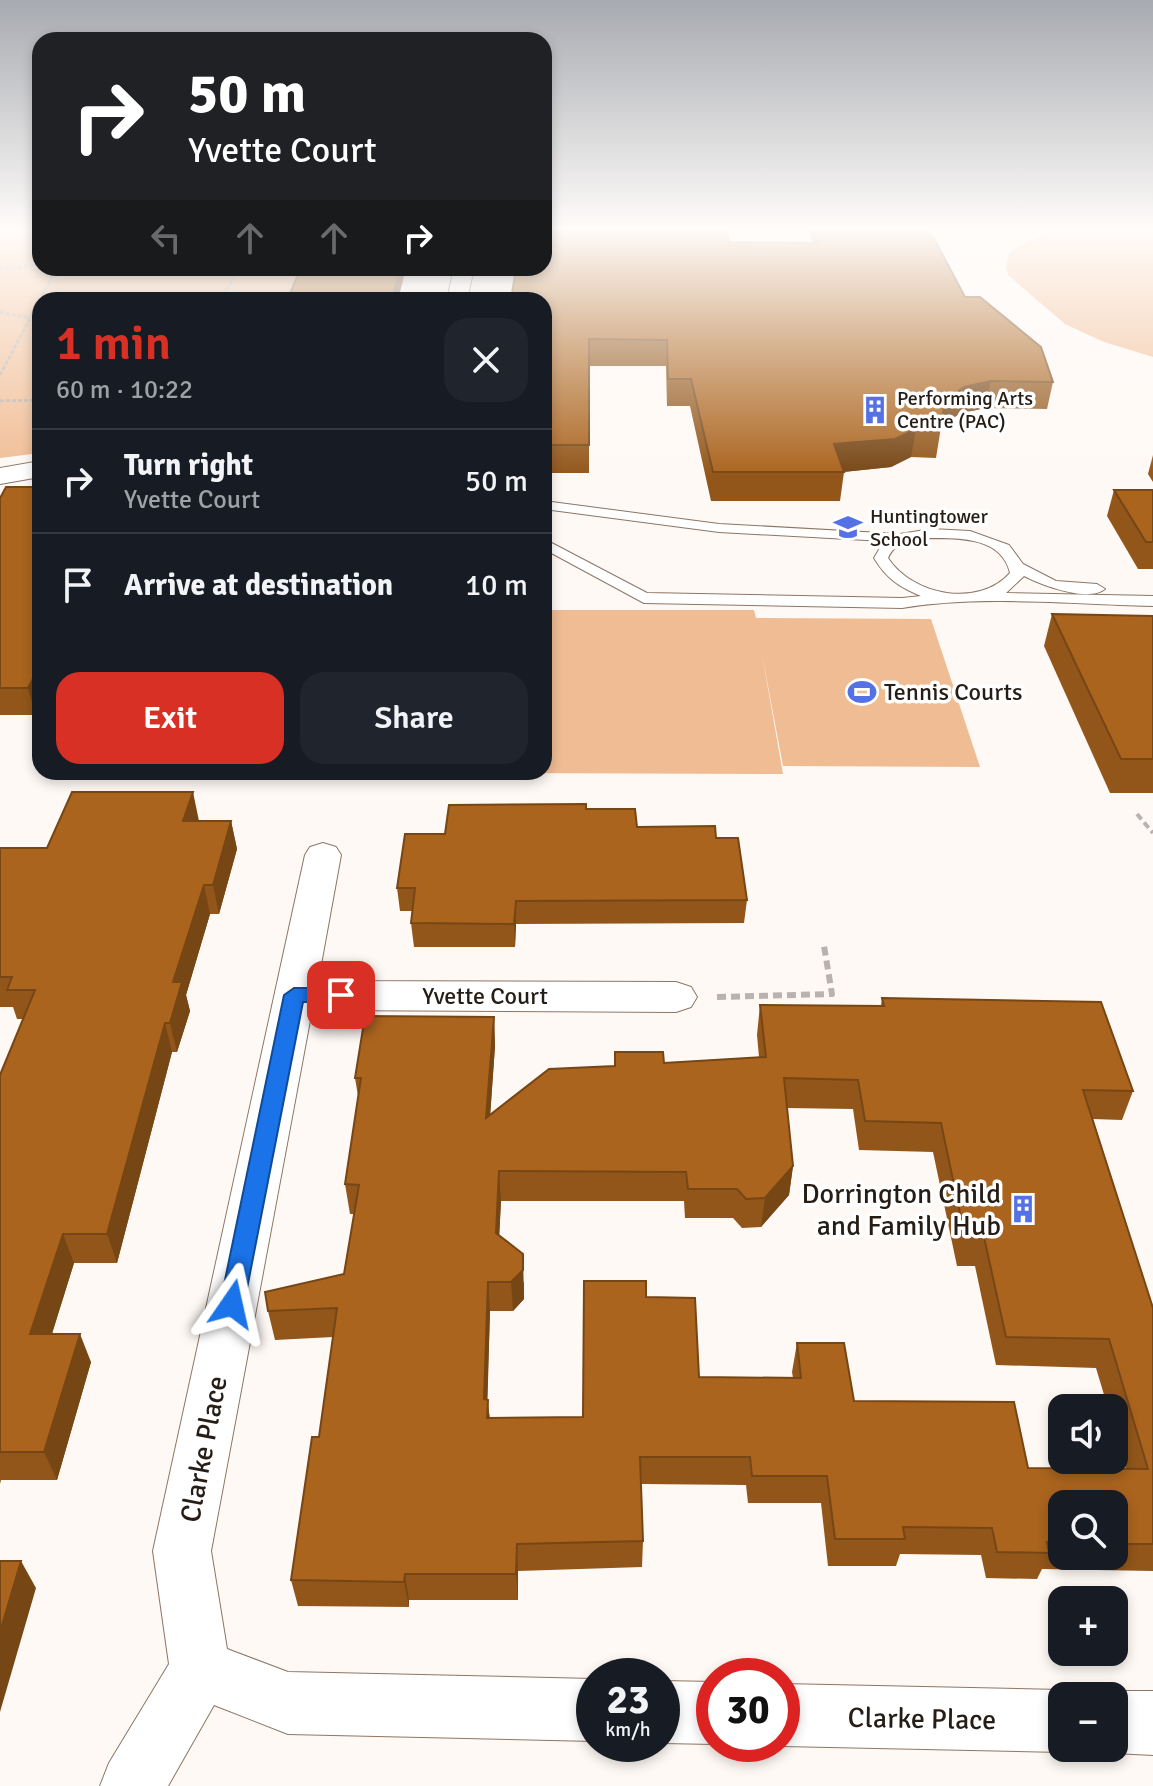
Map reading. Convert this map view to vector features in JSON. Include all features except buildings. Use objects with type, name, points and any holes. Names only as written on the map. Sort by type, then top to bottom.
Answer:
[{"type":"street","points":[[2,474],[32,470]]},
{"type":"street","name":"Clarke Place","points":[[200,1669],[182,1551],[323,855]]},
{"type":"street","name":"Yvette Court","points":[[294,995],[676,997]]},
{"type":"street","points":[[132,1786],[200,1669],[288,1703],[576,1710]]},
{"type":"street","name":"Clarke Place","points":[[800,1715],[1048,1721]]},
{"type":"street","points":[[1128,1722],[1153,1723]]},
{"type":"lane","points":[[552,506],[719,528],[900,538]]},
{"type":"lane","points":[[947,596],[921,591],[899,582],[885,570],[881,558],[886,546],[900,538],[920,533],[964,534],[1000,547],[1018,567],[1053,585],[1153,590]]},
{"type":"lane","points":[[552,547],[644,598],[902,603],[947,596],[981,596],[1020,600],[1153,601]]},
{"type":"lane","points":[[981,596],[1014,582],[1018,567]]},
{"type":"path","points":[[0,312],[30,318]]},
{"type":"path","points":[[0,375],[32,314]]},
{"type":"path","points":[[0,401],[32,400]]},
{"type":"path","points":[[1137,814],[1153,833]]},
{"type":"path","points":[[676,997],[832,994],[824,946]]},
{"type":"shaded area","points":[[0,310],[32,310],[32,454],[0,458]]},
{"type":"shaded area","points":[[1049,310],[1153,310],[1153,357],[1104,342],[1065,324]]},
{"type":"shaded area","points":[[552,610],[754,610],[756,618],[931,619],[980,767],[783,766],[762,654],[783,774],[552,773]]},
{"type":"place","name":"Performing Arts Centre (PAC)","points":[[875,410]]},
{"type":"place","name":"Huntingtower School","points":[[848,527]]},
{"type":"place","name":"Tennis Courts","points":[[862,692]]},
{"type":"place","name":"Dorrington Child and Family Hub","points":[[1023,1209]]},
{"type":"route","points":[[232,1304],[294,995],[341,995]]}]
